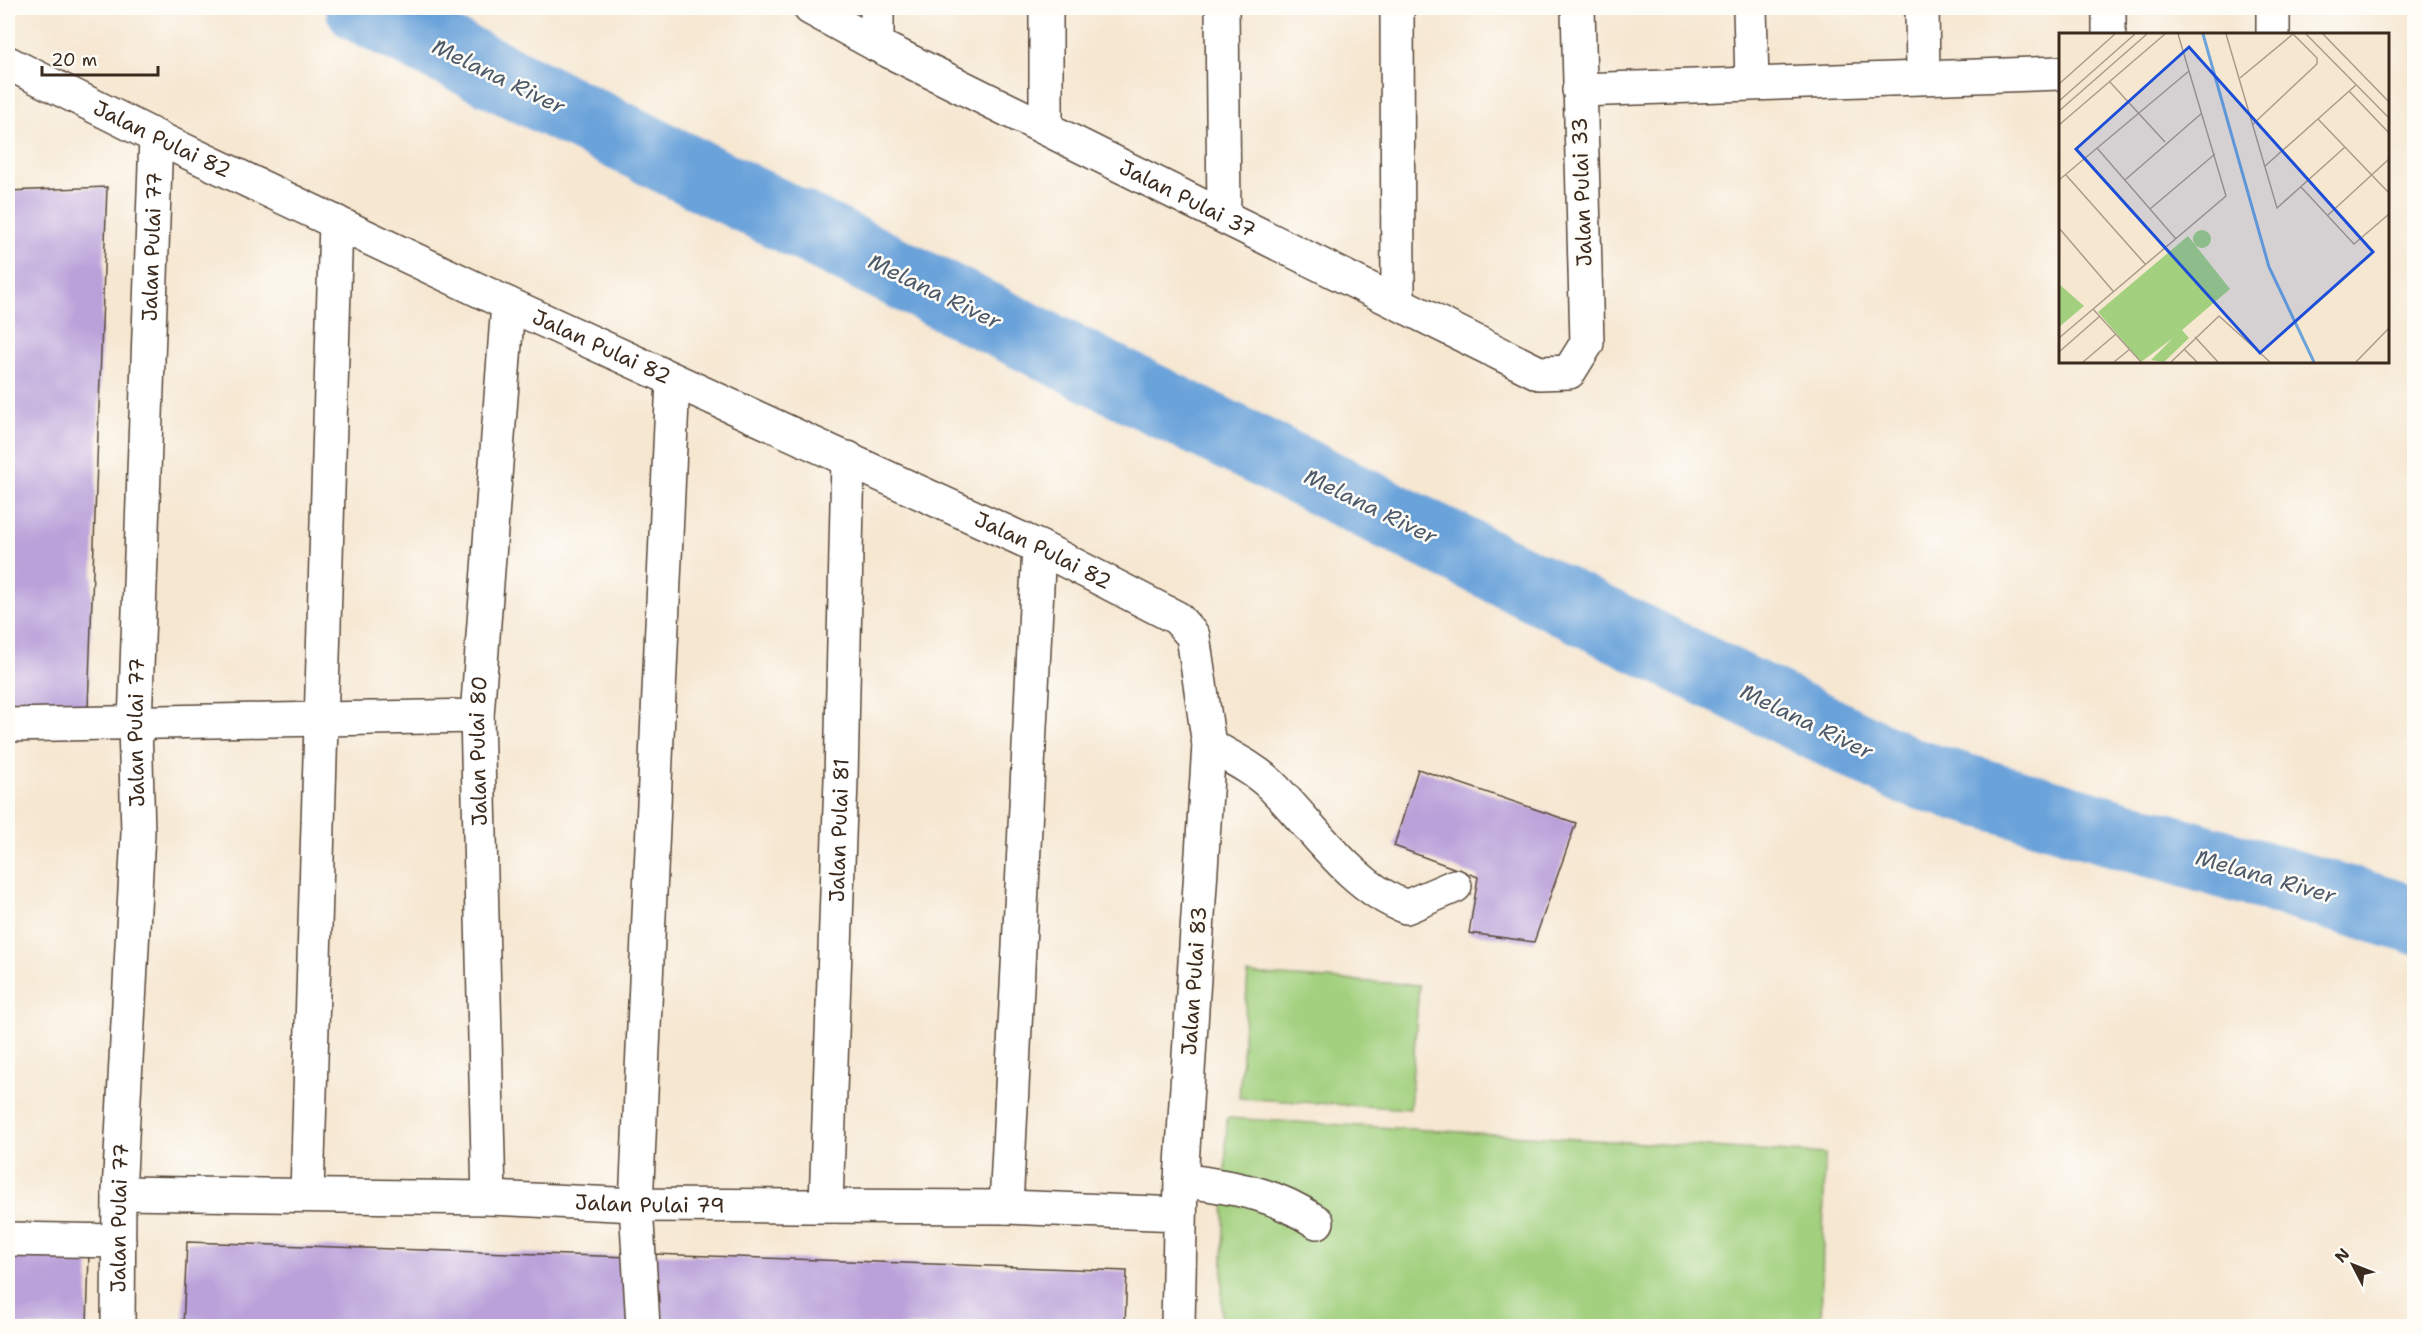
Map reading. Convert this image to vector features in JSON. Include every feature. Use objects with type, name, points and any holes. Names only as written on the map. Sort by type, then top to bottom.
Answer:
[{"type":"street","name":"Jalan Pulai 37","points":[[810,8],[877,45],[1539,373],[1569,372]]},
{"type":"street","points":[[877,8],[877,45]]},
{"type":"street","points":[[1046,8],[1046,128]]},
{"type":"street","points":[[1222,8],[1224,216]]},
{"type":"street","points":[[1397,8],[1398,302]]},
{"type":"street","name":"Jalan Pulai 33","points":[[1569,372],[1587,343],[1578,8]]},
{"type":"street","points":[[1750,8],[1752,83]]},
{"type":"street","points":[[1922,8],[1923,76]]},
{"type":"street","points":[[2109,8],[2109,33]]},
{"type":"street","points":[[2273,8],[2273,33]]},
{"type":"street","name":"Jalan Pulai 82","points":[[8,63],[156,137],[508,304],[1039,547],[1177,618],[1193,636]]},
{"type":"street","points":[[1579,90],[1923,76],[2059,73]]},
{"type":"street","name":"Jalan Pulai 77","points":[[118,1326],[119,1193],[138,833],[135,724],[156,137]]},
{"type":"street","points":[[307,1194],[336,222]]},
{"type":"street","name":"Jalan Pulai 80","points":[[489,1198],[477,716],[508,304]]},
{"type":"street","points":[[643,1326],[636,1205],[673,380]]},
{"type":"street","name":"Jalan Pulai 81","points":[[826,1204],[841,780],[848,458]]},
{"type":"street","points":[[1006,1207],[1039,547]]},
{"type":"street","name":"Jalan Pulai 83","points":[[1178,1326],[1181,1180],[1209,745],[1193,636]]},
{"type":"street","points":[[8,724],[135,724],[477,716]]},
{"type":"street","points":[[1209,745],[1245,765],[1269,783],[1369,887],[1391,902],[1406,907],[1455,886]]},
{"type":"street","points":[[1181,1180],[1264,1194],[1297,1209],[1317,1222]]},
{"type":"street","name":"Jalan Pulai 79","points":[[119,1193],[489,1198],[636,1205],[826,1204],[1006,1207],[1180,1214]]},
{"type":"street","points":[[8,1239],[120,1241]]},
{"type":"green space","points":[[1248,974],[1419,985],[1410,1109],[1239,1098]]},
{"type":"green space","points":[[1227,1118],[1825,1154],[1821,1326],[1221,1326]]},
{"type":"building","points":[[107,187],[88,708],[8,711],[8,191]]},
{"type":"building","points":[[1418,769],[1576,823],[1534,942],[1469,933],[1478,877],[1394,846]]},
{"type":"building","points":[[187,1242],[630,1257],[632,1326],[183,1326]]},
{"type":"building","points":[[89,1253],[87,1326],[8,1326],[8,1254]]},
{"type":"building","points":[[653,1254],[1127,1271],[1125,1326],[656,1326]]},
{"type":"waterway","name":"Melana River","points":[[360,8],[1910,772],[2414,920]]}]
